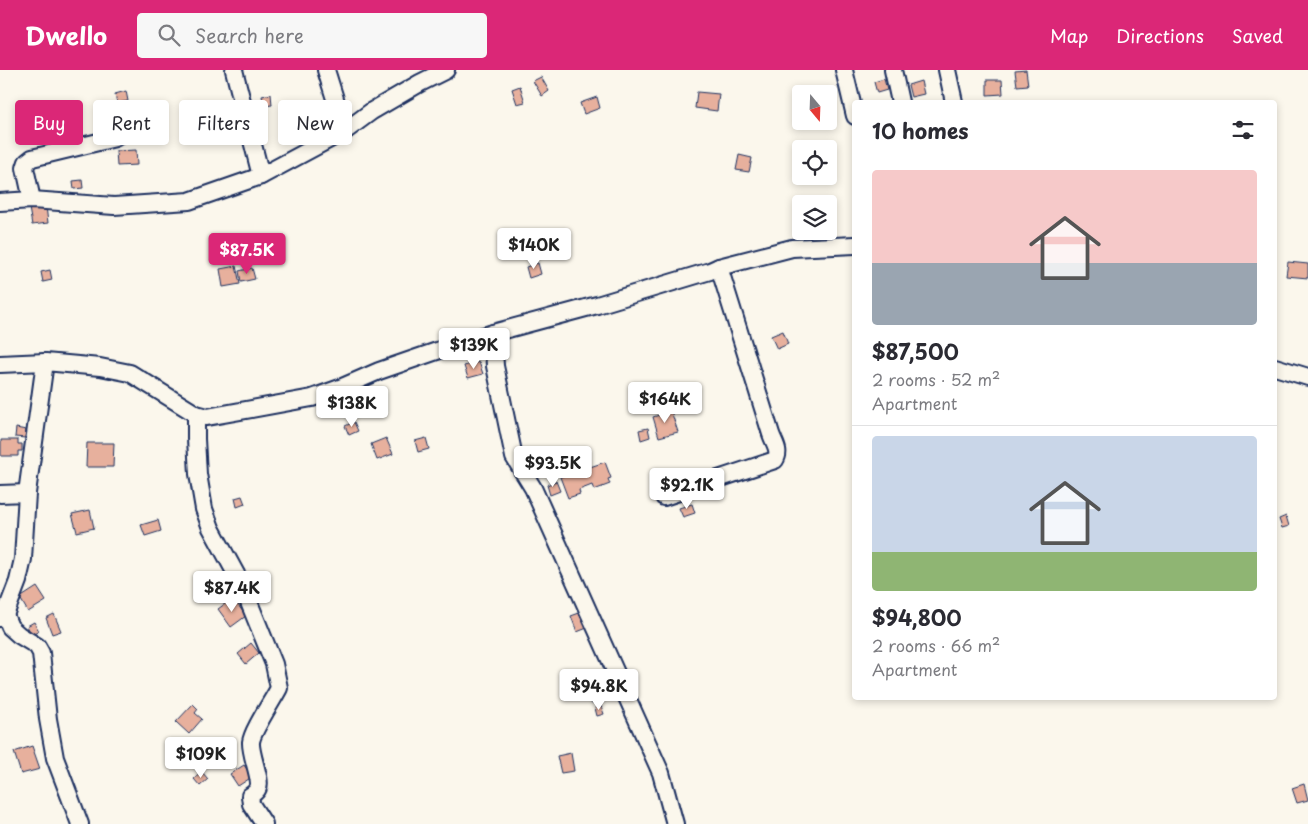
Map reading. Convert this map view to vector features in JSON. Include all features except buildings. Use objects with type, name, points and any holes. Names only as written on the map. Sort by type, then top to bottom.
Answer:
[{"type":"street","points":[[234,70],[262,176]]},
{"type":"street","points":[[326,70],[335,100]]},
{"type":"street","points":[[352,126],[420,83],[446,70]]},
{"type":"street","points":[[844,70],[852,103]]},
{"type":"street","points":[[893,70],[900,100]]},
{"type":"street","points":[[947,70],[954,100]]},
{"type":"street","points":[[32,200],[25,168],[27,162],[32,158],[93,143]]},
{"type":"street","points":[[0,202],[32,200],[114,206],[189,201],[262,176],[319,145]]},
{"type":"street","points":[[0,364],[45,362],[100,367],[130,374],[196,414],[207,417],[312,398],[387,368],[466,340],[597,305],[719,267],[792,248],[852,245]]},
{"type":"street","points":[[664,497],[775,460],[778,456],[719,267]]},
{"type":"street","points":[[493,333],[495,366],[514,457],[537,496],[661,773],[676,824]]},
{"type":"street","points":[[45,362],[27,493],[24,559],[18,581],[2,616],[19,636],[38,646],[41,653],[48,719],[55,758],[80,824]]},
{"type":"street","points":[[1277,368],[1308,377]]},
{"type":"street","points":[[196,414],[198,474],[204,509],[211,528],[242,585],[274,664],[280,688],[251,741],[252,754],[260,782],[258,788],[250,796],[250,804],[264,824]]},
{"type":"street","points":[[0,494],[27,493]]}]
